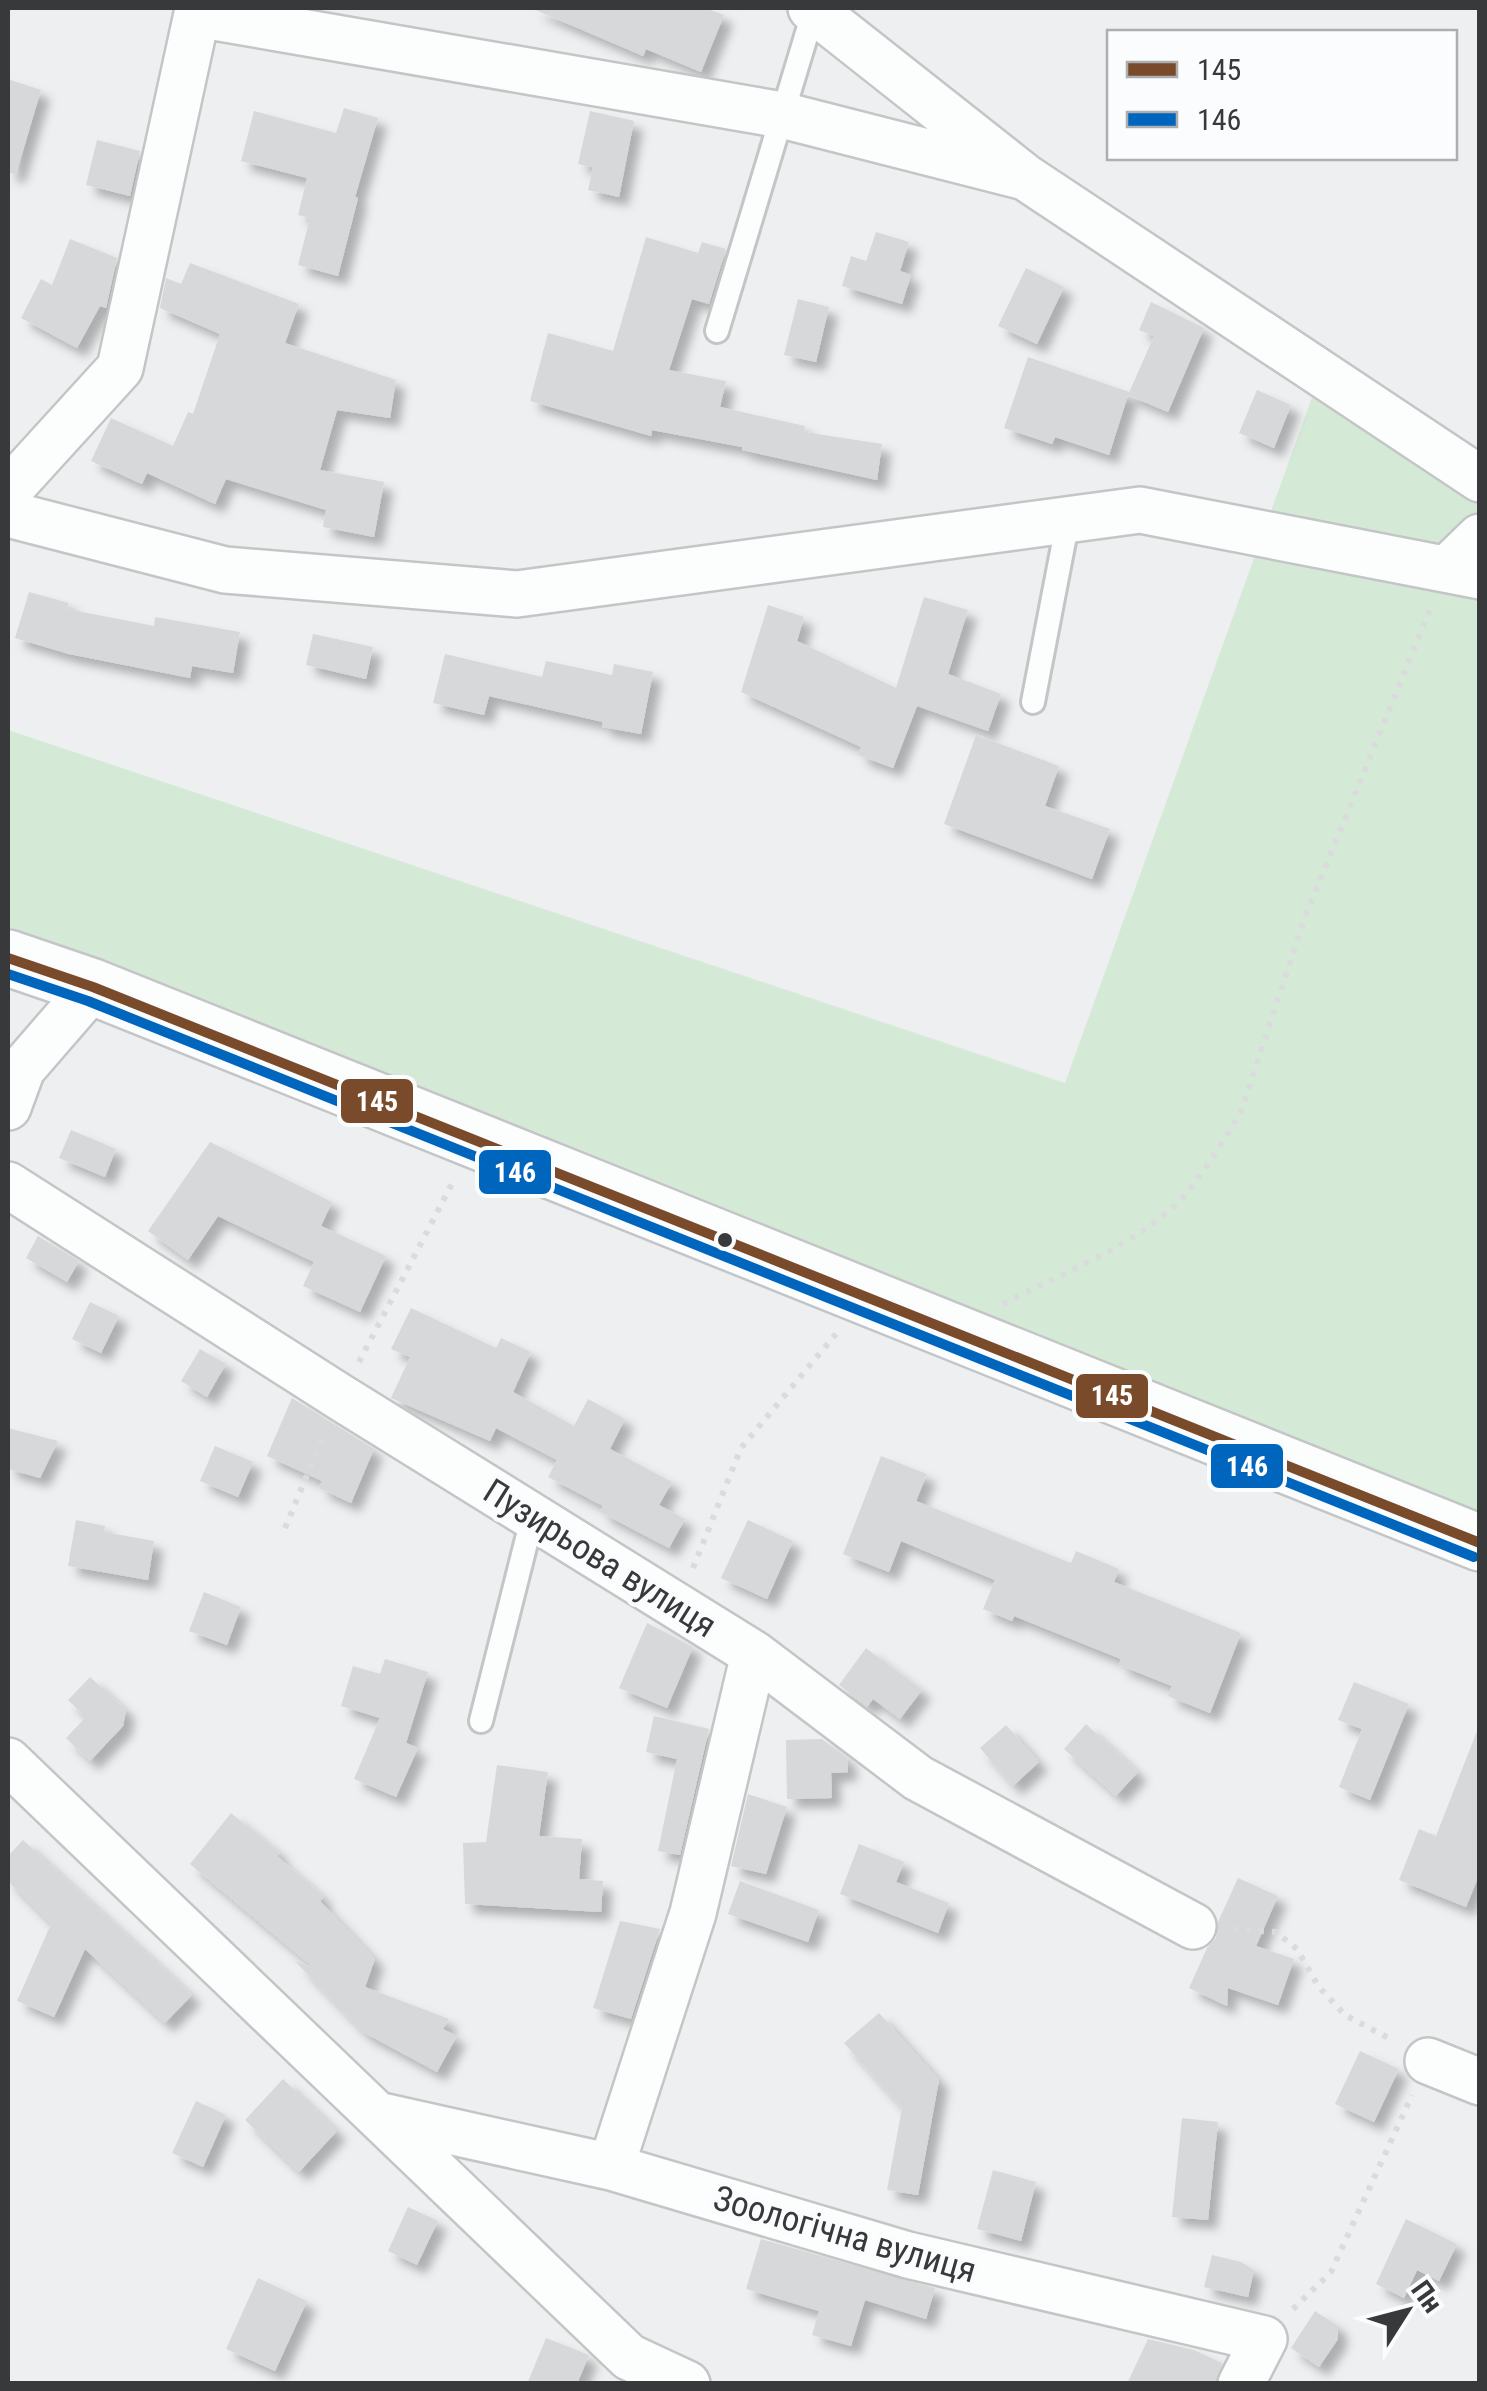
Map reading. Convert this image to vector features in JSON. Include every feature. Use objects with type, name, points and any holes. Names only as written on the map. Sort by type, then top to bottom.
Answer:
[{"type":"street","points":[[813,9],[1025,177],[1480,479]]},
{"type":"street","points":[[8,491],[120,368],[192,11],[782,115],[1025,177]]},
{"type":"street","points":[[8,514],[225,570],[517,594],[1140,510],[1463,572],[1480,538]]},
{"type":"street","points":[[8,958],[94,987],[1480,1543]]},
{"type":"street","points":[[8,1107],[22,1069],[94,987]]},
{"type":"street","name":"Пузирьова вулиця","points":[[8,1185],[340,1398],[754,1654],[918,1778],[1192,1926]]},
{"type":"street","points":[[610,2167],[693,1913],[754,1654]]},
{"type":"street","points":[[8,1762],[377,2115],[624,2370],[688,2384]]},
{"type":"street","points":[[1428,2061],[1480,2082]]},
{"type":"street","name":"Зоологічна вулиця","points":[[377,2115],[610,2167],[908,2256],[1264,2339]]},
{"type":"street","points":[[1240,2384],[1264,2339]]},
{"type":"lane","points":[[717,330],[813,9]]},
{"type":"lane","points":[[1033,702],[1068,520]]},
{"type":"lane","points":[[480,1722],[534,1515]]},
{"type":"path","points":[[950,1331],[1138,1234],[1180,1200],[1226,1138],[1242,1109],[1305,917],[1463,572]]},
{"type":"path","points":[[284,1528],[340,1398],[474,1142]]},
{"type":"path","points":[[678,1606],[741,1448],[866,1297]]},
{"type":"path","points":[[1192,1926],[1276,1932],[1297,1949],[1318,1986],[1345,2015],[1428,2061],[1330,2272],[1264,2339]]},
{"type":"green space","points":[[1315,389],[1479,497],[1479,1543],[8,958],[8,730],[1065,1083]]},
{"type":"building","points":[[531,8],[706,8],[724,15],[701,72],[646,49],[643,56]]},
{"type":"building","points":[[8,79],[41,90],[16,174],[8,173]]},
{"type":"building","points":[[344,108],[378,118],[338,276],[298,265],[310,218],[298,215],[307,178],[241,161],[254,111],[336,133]]},
{"type":"building","points":[[590,111],[634,121],[619,197],[588,190],[593,167],[578,164]]},
{"type":"building","points":[[97,140],[140,151],[130,196],[86,185]]},
{"type":"building","points":[[876,232],[909,242],[900,271],[911,275],[902,304],[842,286],[851,256],[866,261]]},
{"type":"building","points":[[646,237],[698,253],[702,242],[726,249],[709,304],[692,299],[669,370],[726,381],[720,407],[805,426],[804,432],[882,444],[877,480],[742,447],[652,430],[651,436],[530,401],[548,333],[613,351]]},
{"type":"building","points":[[70,239],[117,258],[106,308],[100,306],[77,348],[21,318],[41,279],[52,285]]},
{"type":"building","points":[[190,263],[299,304],[285,343],[396,380],[390,418],[337,410],[320,470],[384,482],[374,537],[323,527],[326,510],[226,479],[215,504],[147,473],[142,484],[91,461],[111,418],[173,446],[188,412],[193,414],[220,334],[160,308],[166,278],[181,284]]},
{"type":"building","points":[[1026,268],[1064,287],[1037,344],[998,326]]},
{"type":"building","points":[[798,299],[829,307],[816,362],[784,355]]},
{"type":"building","points":[[1151,302],[1204,328],[1168,412],[1128,395],[1154,336],[1139,330]]},
{"type":"building","points":[[1028,357],[1129,392],[1109,455],[1055,437],[1052,444],[1004,428]]},
{"type":"building","points":[[1257,390],[1291,405],[1274,448],[1239,433]]},
{"type":"building","points":[[29,592],[69,603],[67,609],[154,626],[155,617],[240,632],[233,673],[192,666],[190,678],[69,654],[15,638]]},
{"type":"building","points":[[924,597],[968,610],[948,674],[1001,694],[988,731],[917,706],[893,768],[858,755],[861,747],[741,692],[768,605],[804,617],[797,641],[896,688]]},
{"type":"building","points":[[313,634],[373,647],[366,679],[306,665]]},
{"type":"building","points":[[445,654],[542,677],[546,661],[612,675],[614,664],[653,672],[641,734],[489,696],[484,715],[433,703]]},
{"type":"building","points":[[976,735],[1059,766],[1045,806],[1110,829],[1092,879],[944,824]]},
{"type":"building","points":[[71,1130],[116,1149],[105,1177],[59,1158]]},
{"type":"building","points":[[210,1142],[332,1202],[321,1226],[386,1256],[360,1312],[303,1286],[314,1262],[218,1216],[188,1260],[148,1231]]},
{"type":"building","points":[[38,1236],[79,1261],[67,1282],[26,1258]]},
{"type":"building","points":[[90,1302],[119,1316],[101,1353],[72,1339]]},
{"type":"building","points":[[411,1308],[496,1348],[501,1338],[531,1352],[513,1392],[574,1426],[588,1399],[625,1419],[610,1449],[672,1482],[659,1505],[685,1519],[669,1548],[600,1512],[603,1506],[548,1477],[557,1460],[496,1428],[490,1441],[391,1398],[410,1357],[391,1349]]},
{"type":"building","points":[[200,1349],[226,1364],[207,1397],[181,1381]]},
{"type":"building","points":[[292,1398],[374,1449],[351,1503],[319,1488],[322,1481],[267,1456]]},
{"type":"building","points":[[8,1428],[58,1441],[40,1478],[8,1469]]},
{"type":"building","points":[[215,1446],[253,1462],[238,1497],[200,1481]]},
{"type":"building","points":[[881,1456],[927,1474],[916,1501],[1071,1563],[1076,1551],[1119,1569],[1114,1582],[1241,1633],[1210,1713],[1168,1696],[1172,1686],[1119,1665],[1121,1659],[1014,1616],[1012,1621],[983,1609],[995,1580],[901,1541],[889,1572],[843,1554]]},
{"type":"building","points":[[76,1520],[105,1526],[104,1532],[154,1541],[148,1580],[68,1566]]},
{"type":"building","points":[[748,1520],[793,1541],[767,1599],[721,1578]]},
{"type":"building","points":[[204,1592],[241,1607],[227,1645],[189,1631]]},
{"type":"building","points":[[647,1623],[693,1647],[667,1708],[619,1688]]},
{"type":"building","points":[[866,1648],[922,1690],[900,1719],[873,1699],[867,1707],[839,1685]]},
{"type":"building","points":[[385,1659],[428,1672],[406,1743],[418,1748],[396,1797],[354,1779],[380,1718],[341,1706],[353,1666],[380,1674]]},
{"type":"building","points":[[90,1677],[126,1710],[123,1726],[90,1761],[66,1738],[86,1717],[68,1700]]},
{"type":"building","points":[[1354,1682],[1409,1704],[1370,1800],[1339,1787],[1362,1729],[1338,1720]]},
{"type":"building","points":[[654,1716],[709,1729],[680,1855],[658,1851],[677,1759],[646,1752]]},
{"type":"building","points":[[1086,1724],[1138,1772],[1116,1796],[1064,1749]]},
{"type":"building","points":[[1006,1725],[1039,1762],[1013,1786],[980,1748]]},
{"type":"building","points":[[1477,1731],[1480,1873],[1466,1907],[1399,1880],[1419,1829],[1436,1836]]},
{"type":"building","points":[[822,1739],[847,1758],[848,1772],[831,1773],[832,1798],[787,1799],[786,1740]]},
{"type":"building","points":[[497,1765],[548,1772],[539,1836],[582,1839],[579,1879],[603,1881],[601,1912],[465,1904],[463,1843],[486,1842]]},
{"type":"building","points":[[748,1794],[787,1807],[766,1874],[731,1866]]},
{"type":"building","points":[[231,1813],[280,1853],[277,1856],[324,1897],[320,1901],[375,1959],[365,1987],[449,2019],[443,2029],[457,2036],[437,2072],[363,2032],[295,1961],[314,1968],[190,1864]]},
{"type":"building","points":[[23,1840],[192,1995],[165,2023],[85,1949],[54,2017],[17,2001],[51,1924],[8,1881],[8,1856]]},
{"type":"building","points":[[859,1844],[904,1862],[896,1882],[949,1903],[938,1933],[840,1894]]},
{"type":"building","points":[[1238,1878],[1278,1896],[1256,1946],[1294,1959],[1278,2005],[1228,1988],[1227,2006],[1189,1988],[1207,1948],[1216,1938],[1218,1922]]},
{"type":"building","points":[[740,1881],[819,1910],[808,1942],[728,1914]]},
{"type":"building","points":[[620,1921],[660,1929],[631,2019],[593,2008]]},
{"type":"building","points":[[879,2013],[939,2080],[918,2195],[887,2190],[902,2108],[844,2043]]},
{"type":"building","points":[[1360,2051],[1399,2069],[1374,2122],[1335,2104]]},
{"type":"building","points":[[283,2079],[337,2131],[299,2172],[245,2120]]},
{"type":"building","points":[[196,2101],[226,2115],[203,2167],[172,2153]]},
{"type":"building","points":[[1182,2118],[1218,2122],[1208,2220],[1172,2217]]},
{"type":"building","points":[[993,2170],[1036,2182],[1021,2241],[977,2229]]},
{"type":"building","points":[[408,2207],[438,2221],[417,2265],[388,2251]]},
{"type":"building","points":[[1406,2219],[1457,2244],[1439,2281],[1417,2270],[1404,2298],[1376,2284]]},
{"type":"building","points":[[761,2239],[935,2288],[926,2319],[865,2300],[851,2346],[812,2335],[819,2311],[746,2289]]},
{"type":"building","points":[[1212,2255],[1241,2262],[1254,2270],[1248,2297],[1204,2287]]},
{"type":"building","points":[[258,2278],[307,2301],[275,2371],[226,2349]]},
{"type":"building","points":[[1315,2311],[1338,2326],[1338,2339],[1319,2367],[1291,2348]]},
{"type":"building","points":[[546,2338],[589,2355],[577,2384],[527,2384]]},
{"type":"building","points":[[1148,2339],[1194,2350],[1222,2363],[1215,2384],[1127,2384]]},
{"type":"transit line","name":"145","points":[[8,958],[93,987],[1480,1543]]},
{"type":"transit line","name":"146","points":[[8,974],[88,1001],[1474,1557]]}]
